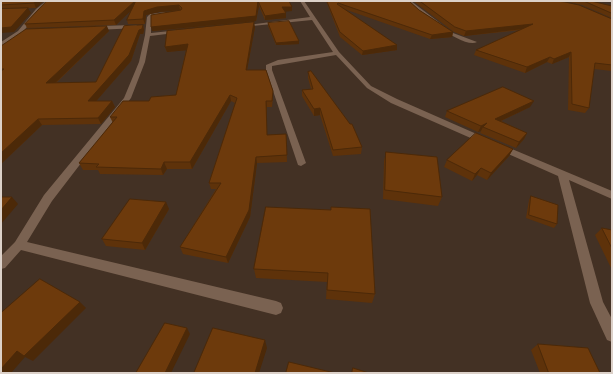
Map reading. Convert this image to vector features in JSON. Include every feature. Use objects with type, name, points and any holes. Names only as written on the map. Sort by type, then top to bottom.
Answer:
[{"type":"street","points":[[1,45],[20,32],[38,10],[49,1]]},
{"type":"street","points":[[302,1],[337,53],[370,87],[394,101],[612,195]]},
{"type":"street","points":[[408,1],[451,34],[474,42]]},
{"type":"street","points":[[30,10],[38,10]]},
{"type":"street","points":[[1,264],[19,245],[48,198],[127,98],[142,62],[149,17],[152,15],[173,13]]},
{"type":"street","points":[[235,26],[314,18]]},
{"type":"street","points":[[88,29],[188,31]]},
{"type":"street","points":[[20,32],[28,31]]},
{"type":"street","points":[[301,163],[269,70],[269,65],[278,62],[337,53]]},
{"type":"street","points":[[562,173],[597,303],[612,334]]},
{"type":"street","points":[[19,245],[276,308]]},
{"type":"building","points":[[1,1],[37,1],[34,3],[1,5]]},
{"type":"building","points":[[47,1],[135,1],[114,20],[25,24]]},
{"type":"building","points":[[136,1],[258,1],[256,16],[151,27],[151,15],[181,10],[182,8],[179,5],[157,7],[144,11],[143,19],[127,20]]},
{"type":"building","points":[[258,1],[289,1],[292,7],[282,7],[286,13],[265,16]]},
{"type":"building","points":[[327,1],[409,1],[419,10],[453,32],[432,35],[338,3],[337,4],[397,45],[363,51],[340,32]]},
{"type":"building","points":[[420,1],[556,1],[579,5],[612,19],[612,65],[595,63],[589,108],[572,104],[571,52],[554,59],[550,57],[527,67],[476,50],[533,24],[466,31],[455,27]]},
{"type":"building","points":[[584,1],[591,1],[612,6],[612,13]]},
{"type":"building","points":[[28,8],[11,27],[1,28],[1,9]]},
{"type":"building","points":[[289,21],[299,41],[276,43],[268,23]]},
{"type":"building","points":[[254,22],[246,70],[266,70],[273,91],[272,101],[266,101],[267,135],[286,134],[287,155],[256,157],[249,210],[226,257],[180,247],[221,183],[209,183],[237,98],[230,95],[190,162],[164,162],[161,169],[96,167],[99,164],[79,163],[117,117],[110,117],[123,101],[149,101],[151,97],[176,95],[188,44],[165,47],[167,31]]},
{"type":"building","points":[[143,25],[142,29],[139,30],[129,55],[88,101],[112,101],[98,118],[38,119],[1,153],[1,71],[4,69],[1,69],[1,46],[26,29],[107,26],[46,83],[96,82],[124,26]]},
{"type":"building","points":[[311,71],[350,124],[352,124],[362,147],[333,150],[320,108],[314,109],[302,90],[313,89],[308,72]]},
{"type":"building","points":[[503,87],[534,101],[495,119],[527,133],[519,142],[483,127],[487,123],[481,126],[447,111]]},
{"type":"building","points":[[476,133],[513,149],[491,173],[481,168],[475,174],[447,160]]},
{"type":"building","points":[[386,152],[437,157],[442,197],[385,190]]},
{"type":"building","points":[[531,196],[558,205],[557,224],[529,215]]},
{"type":"building","points":[[1,197],[12,197],[1,210]]},
{"type":"building","points":[[130,199],[166,202],[142,243],[102,239]]},
{"type":"building","points":[[266,207],[331,210],[331,207],[370,209],[375,294],[327,290],[328,273],[254,269]]},
{"type":"building","points":[[602,228],[612,230],[612,248]]},
{"type":"building","points":[[40,279],[80,302],[24,356],[17,351],[1,369],[1,313]]},
{"type":"building","points":[[165,323],[187,328],[165,373],[136,373]]},
{"type":"building","points":[[213,328],[265,340],[255,373],[194,373]]},
{"type":"building","points":[[538,344],[588,348],[600,373],[549,373]]},
{"type":"building","points":[[289,362],[335,373],[286,373]]},
{"type":"building","points":[[353,368],[369,373],[352,373]]}]
